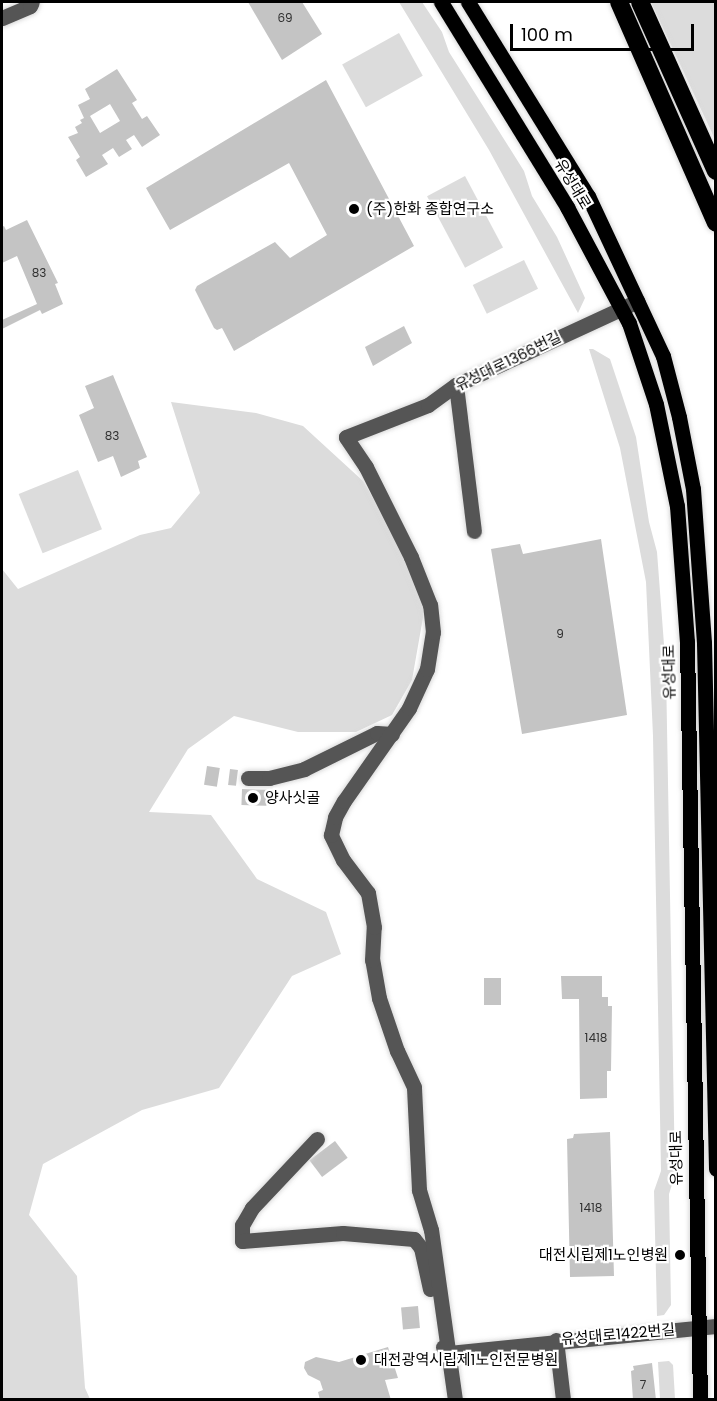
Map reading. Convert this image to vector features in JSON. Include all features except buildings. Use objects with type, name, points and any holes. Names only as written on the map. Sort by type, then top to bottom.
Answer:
[{"type":"highway","points":[[619,2],[716,223]]},
{"type":"highway","points":[[640,2],[716,171]]},
{"type":"main road","name":"유성대로","points":[[441,2],[567,207],[629,323],[656,404],[677,506],[687,642],[699,1400]]},
{"type":"main road","name":"유성대로","points":[[468,2],[588,196],[663,356],[680,417],[693,489],[704,643],[716,1169]]},
{"type":"street","points":[[2,18],[30,6],[32,2]]},
{"type":"street","name":"유성대로1366번길","points":[[392,734],[409,708],[426,669],[433,632],[430,605],[411,557],[366,467],[346,437],[428,405],[456,385],[638,301]]},
{"type":"street","points":[[456,385],[474,531]]},
{"type":"street","points":[[249,778],[270,778],[304,769],[377,733],[392,734]]},
{"type":"street","points":[[392,734],[335,816],[332,835],[343,860],[369,893],[374,927],[372,960],[379,998],[397,1051],[414,1087],[419,1190],[431,1230],[455,1400]]},
{"type":"street","points":[[317,1139],[252,1208],[242,1225],[242,1241],[343,1233],[414,1239],[421,1248],[443,1346],[449,1353]]},
{"type":"street","name":"유성대로1422번길","points":[[449,1353],[556,1340],[716,1326]]},
{"type":"street","points":[[556,1340],[563,1400]]},
{"type":"shaded area","points":[[399,2],[422,2],[442,32],[449,52],[524,171],[532,196],[557,237],[585,298],[578,313],[489,150]]},
{"type":"shaded area","points":[[651,2],[715,2],[715,141],[712,133]]},
{"type":"shaded area","points":[[399,33],[423,76],[366,107],[342,65]]},
{"type":"shaded area","points":[[465,176],[503,248],[465,268],[427,196]]},
{"type":"shaded area","points":[[524,260],[538,289],[487,314],[473,285]]},
{"type":"shaded area","points":[[589,349],[610,359],[636,437],[649,522],[657,552],[666,671],[675,1175],[669,1194],[671,1305],[664,1315],[657,1316],[654,1191],[661,1171],[653,736],[646,582],[620,448]]},
{"type":"shaded area","points":[[171,402],[256,413],[303,426],[363,481],[396,538],[425,606],[412,680],[392,715],[356,732],[298,732],[234,716],[188,749],[149,812],[211,815],[257,879],[326,912],[341,954],[292,976],[219,1088],[142,1110],[43,1164],[29,1215],[77,1276],[85,1388],[90,1399],[2,1399],[2,569],[18,589],[140,535],[171,528],[200,493]]},
{"type":"shaded area","points":[[78,470],[102,529],[43,553],[19,494]]},
{"type":"shaded area","points":[[669,1361],[673,1365],[675,1399],[660,1399],[658,1362]]},
{"type":"place","name":"(주)한화 종합연구소","points":[[354,209]]},
{"type":"place","name":"양사싯골","points":[[253,798]]},
{"type":"place","name":"대전시립제1노인병원","points":[[680,1255]]},
{"type":"place","name":"대전광역시립제1노인전문병원","points":[[361,1360]]}]
